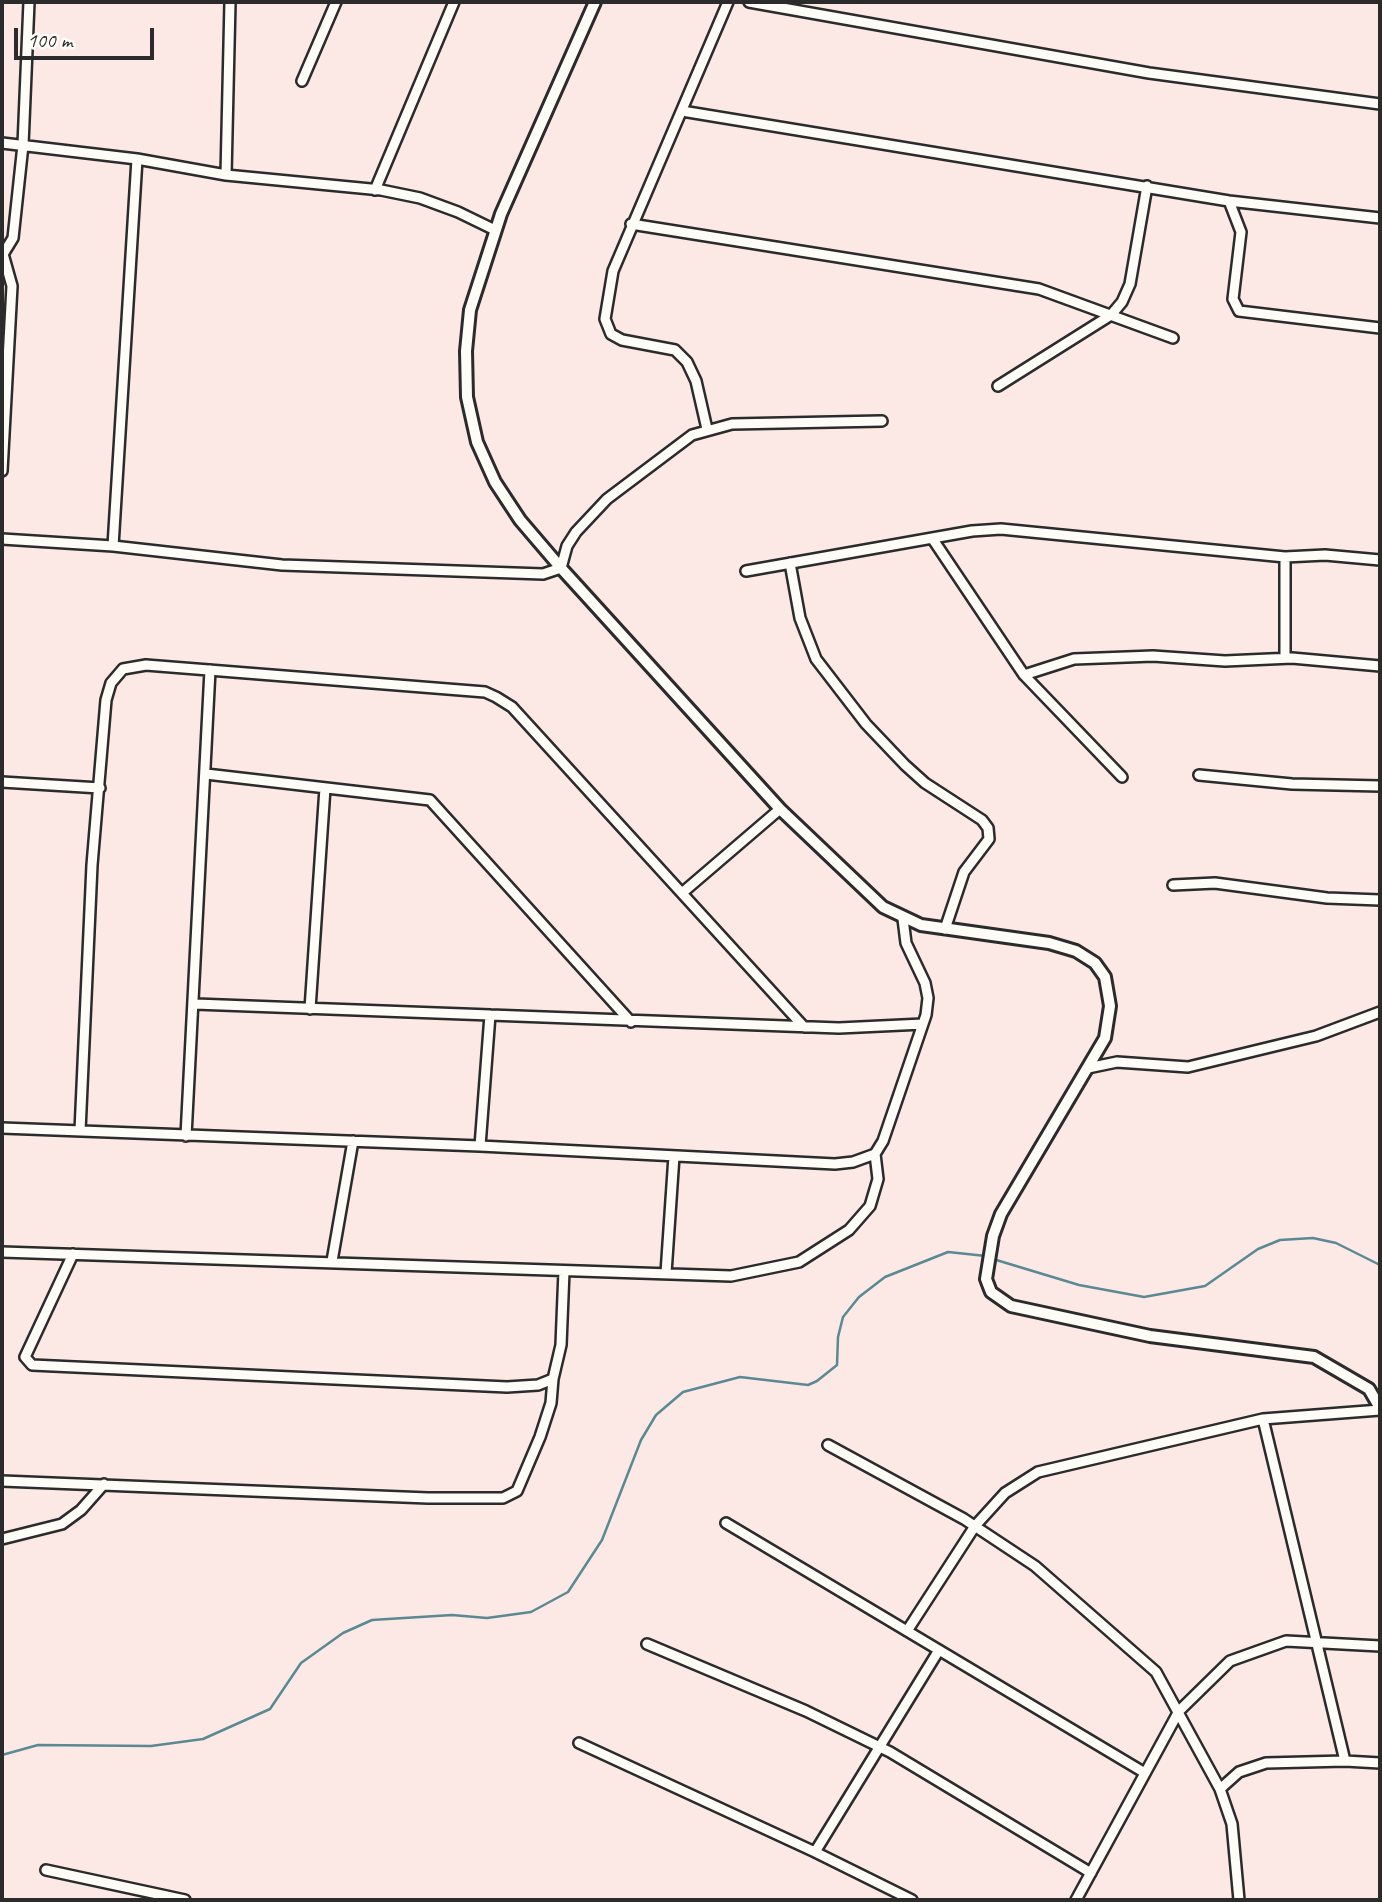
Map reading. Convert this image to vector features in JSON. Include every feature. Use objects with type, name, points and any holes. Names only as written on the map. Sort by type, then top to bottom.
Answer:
[{"type":"street","points":[[2,471],[12,286],[3,255],[13,238],[23,145],[29,2]]},
{"type":"street","points":[[226,175],[230,2]]},
{"type":"street","points":[[302,81],[336,2]]},
{"type":"street","points":[[375,190],[454,2]]},
{"type":"street","points":[[595,2],[495,230],[470,310],[466,351],[467,397],[477,442],[495,482],[520,520],[561,568],[780,809],[883,907],[903,919],[945,929],[1049,943],[1076,951],[1095,962],[1105,977],[1110,1006],[1105,1038],[1021,1177],[993,1236],[986,1279],[991,1292],[1012,1306],[1150,1336],[1314,1357],[1369,1389],[1380,1409],[1263,1419],[1038,1472],[1004,1493],[975,1526],[907,1631]]},
{"type":"street","points":[[707,429],[696,381],[687,362],[675,350],[622,340],[611,334],[605,319],[613,271],[631,224],[728,2]]},
{"type":"street","points":[[749,2],[1149,73],[1380,104]]},
{"type":"street","points":[[682,111],[1229,201],[1380,218]]},
{"type":"street","points":[[2,143],[137,159],[226,175],[375,190],[419,198],[458,212],[495,230]]},
{"type":"street","points":[[113,546],[137,159]]},
{"type":"street","points":[[998,386],[1111,315],[1122,302],[1130,284],[1147,186]]},
{"type":"street","points":[[1229,201],[1241,232],[1233,299],[1239,311],[1380,328]]},
{"type":"street","points":[[631,224],[1006,282],[1039,289],[1173,338]]},
{"type":"street","points":[[561,568],[567,546],[576,532],[607,499],[646,468],[707,429],[732,424],[882,421]]},
{"type":"street","points":[[746,571],[932,538],[1001,529],[1284,557],[1325,555],[1380,560]]},
{"type":"street","points":[[932,538],[1024,675],[1122,777]]},
{"type":"street","points":[[2,539],[113,546],[282,565],[495,575],[543,575],[561,568]]},
{"type":"street","points":[[1284,557],[1285,658]]},
{"type":"street","points":[[790,563],[800,618],[816,659],[866,724],[905,765],[925,783],[982,820],[988,828],[989,839],[964,872],[945,929]]},
{"type":"street","points":[[1024,675],[1074,659],[1153,656],[1225,661],[1285,658],[1380,666]]},
{"type":"street","points":[[80,1131],[92,865],[107,700],[110,683],[123,668],[146,665],[485,692],[496,697],[512,706],[804,1027]]},
{"type":"street","points":[[186,1136],[195,1004],[210,670]]},
{"type":"street","points":[[206,774],[430,800],[631,1022]]},
{"type":"street","points":[[1199,775],[1292,784],[1380,786]]},
{"type":"street","points":[[2,782],[100,788]]},
{"type":"street","points":[[310,1009],[325,788]]},
{"type":"street","points":[[682,893],[780,809]]},
{"type":"street","points":[[1173,884],[1215,883],[1327,898],[1380,900]]},
{"type":"street","points":[[2,1252],[731,1276],[799,1262],[849,1230],[870,1206],[878,1179],[876,1154],[883,1141],[923,1024],[928,998],[925,983],[906,943],[903,919]]},
{"type":"street","points":[[195,1004],[804,1027],[923,1024]]},
{"type":"street","points":[[1088,1068],[1117,1062],[1188,1067],[1316,1036],[1380,1012]]},
{"type":"street","points":[[480,1146],[490,1015]]},
{"type":"street","points":[[2,1128],[480,1146],[835,1164],[853,1162],[876,1154]]},
{"type":"street","points":[[332,1261],[352,1142]]},
{"type":"street","points":[[666,1273],[674,1156]]},
{"type":"street","points":[[73,1254],[25,1357],[32,1365],[507,1387],[538,1385],[553,1379]]},
{"type":"street","points":[[2,1481],[428,1498],[503,1498],[517,1491],[551,1403],[553,1379],[561,1345],[564,1271]]},
{"type":"street","points":[[1263,1419],[1345,1761]]},
{"type":"street","points":[[828,1445],[975,1526],[1035,1566],[1156,1672],[1220,1789],[1232,1824],[1240,1900]]},
{"type":"street","points":[[2,1539],[62,1524],[81,1510],[104,1484]]},
{"type":"street","points":[[726,1522],[1145,1773]]},
{"type":"street","points":[[1076,1900],[1179,1711],[1230,1661],[1286,1641],[1380,1646]]},
{"type":"street","points":[[647,1644],[806,1711],[881,1748],[1091,1873]]},
{"type":"street","points":[[815,1852],[939,1650]]},
{"type":"street","points":[[579,1743],[912,1900]]},
{"type":"street","points":[[1220,1789],[1239,1772],[1266,1763],[1380,1763]]},
{"type":"street","points":[[46,1870],[185,1900]]},
{"type":"waterway","points":[[993,1259],[1079,1285],[1144,1297],[1205,1286],[1258,1249],[1280,1240],[1313,1238],[1336,1243],[1380,1265]]},
{"type":"waterway","points":[[2,1755],[38,1745],[151,1746],[203,1739],[270,1709],[301,1663],[343,1633],[372,1620],[452,1615],[487,1618],[531,1612],[568,1592],[602,1540],[641,1440],[656,1415],[683,1392],[740,1377],[808,1385],[817,1381],[837,1365],[838,1337],[843,1317],[859,1297],[885,1277],[948,1252],[986,1256]]}]
